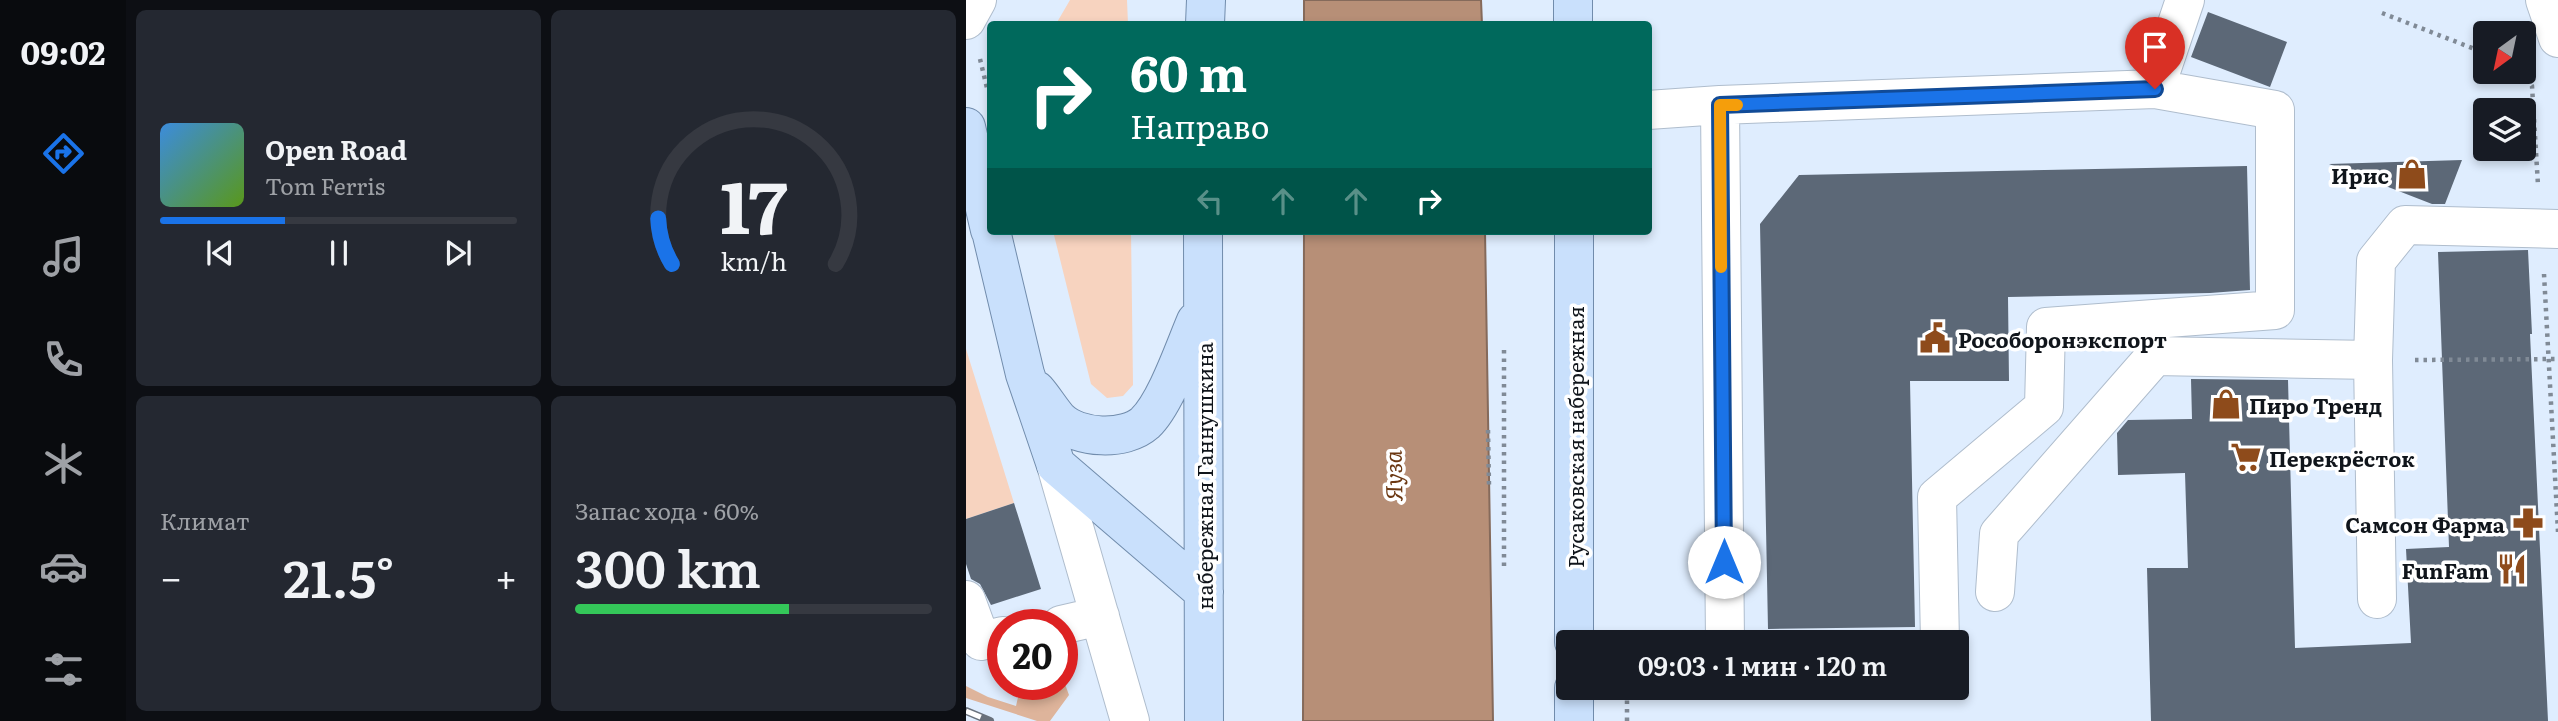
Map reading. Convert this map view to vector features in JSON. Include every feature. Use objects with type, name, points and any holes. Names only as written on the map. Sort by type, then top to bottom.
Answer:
[{"type":"main road","points":[[1205,21],[1206,0]]},
{"type":"main road","points":[[1573,0],[1573,21]]},
{"type":"main road","points":[[966,127],[987,214]]},
{"type":"main road","points":[[992,235],[1025,374],[1056,465],[1204,592]]},
{"type":"main road","name":"набережная Ганнушкина","points":[[1203,235],[1203,721]]},
{"type":"main road","name":"Русаковская набережная","points":[[1574,235],[1574,630]]},
{"type":"main road","points":[[1025,374],[1061,422],[1086,434],[1116,435],[1144,424],[1164,394],[1203,306]]},
{"type":"main road","points":[[1574,700],[1574,721]]},
{"type":"street","points":[[966,20],[977,0]]},
{"type":"street","points":[[2155,89],[2185,0]]},
{"type":"street","points":[[2545,0],[2558,38]]},
{"type":"street","points":[[1652,110],[2155,89],[2275,110],[2276,310],[2046,327],[2044,407],[1937,497],[1940,630]]},
{"type":"street","points":[[1720,105],[1725,630]]},
{"type":"street","points":[[2377,599],[2373,360],[2376,261],[2404,225],[2549,229]]},
{"type":"street","points":[[1995,592],[1998,534],[2155,356],[2373,360]]},
{"type":"street","points":[[1056,465],[1130,721]]},
{"type":"street","points":[[966,600],[981,641],[987,640]]},
{"type":"street","points":[[1078,621],[1100,616]]},
{"type":"path","points":[[2382,13],[2473,49]]},
{"type":"path","points":[[2530,84],[2549,229],[2549,358],[2558,531]]},
{"type":"path","points":[[1504,350],[1504,569]]},
{"type":"path","points":[[2373,360],[2558,359]]},
{"type":"path","points":[[1488,430],[1489,486]]},
{"type":"path","points":[[1627,700],[1627,721]]},
{"type":"shaded area","points":[[1070,0],[1127,0],[1128,21],[1058,21]]},
{"type":"shaded area","points":[[1054,235],[1131,235],[1133,385],[1123,396],[1107,398],[1091,384]]},
{"type":"shaded area","points":[[966,349],[1014,503],[966,519]]},
{"type":"shaded area","points":[[966,686],[987,696],[987,700],[1016,706],[1017,700],[1065,700],[1050,721],[1037,721],[966,698]]},
{"type":"water","points":[[1304,0],[1481,0],[1482,21],[1304,21]]},
{"type":"water","name":"Яуза","points":[[1304,235],[1485,235],[1493,721],[1303,721]]},
{"type":"building","points":[[2208,12],[2287,42],[2270,87],[2191,57]]},
{"type":"building","points":[[2462,160],[2445,204],[2432,204],[2329,164]]},
{"type":"building","points":[[2247,166],[2250,290],[2008,297],[2009,381],[1910,381],[1915,627],[1768,629],[1760,224],[1799,175]]},
{"type":"building","points":[[2528,250],[2548,721],[2151,721],[2147,568],[2188,568],[2185,473],[2118,475],[2117,433],[2128,420],[2192,419],[2191,379],[2288,380],[2295,648],[2411,643],[2406,549],[2449,547],[2438,252]]},
{"type":"building","points":[[1014,503],[1041,589],[991,605],[980,584],[971,579],[966,564],[966,519]]},
{"type":"railway","points":[[966,711],[990,721]]},
{"type":"slow traffic","points":[[1721,267],[1720,105],[1737,105]]},
{"type":"place","name":"Ирис","points":[[2412,174]]},
{"type":"place","name":"Рособоронэкспорт","points":[[1935,338]]},
{"type":"place","name":"Пиро Тренд","points":[[2226,404]]},
{"type":"place","name":"Перекрёсток","points":[[2246,457]]},
{"type":"place","name":"Самсон Фарма","points":[[2528,523]]},
{"type":"place","name":"FunFam","points":[[2512,569]]},
{"type":"route","points":[[1724,562],[1720,105],[2155,89]]}]
